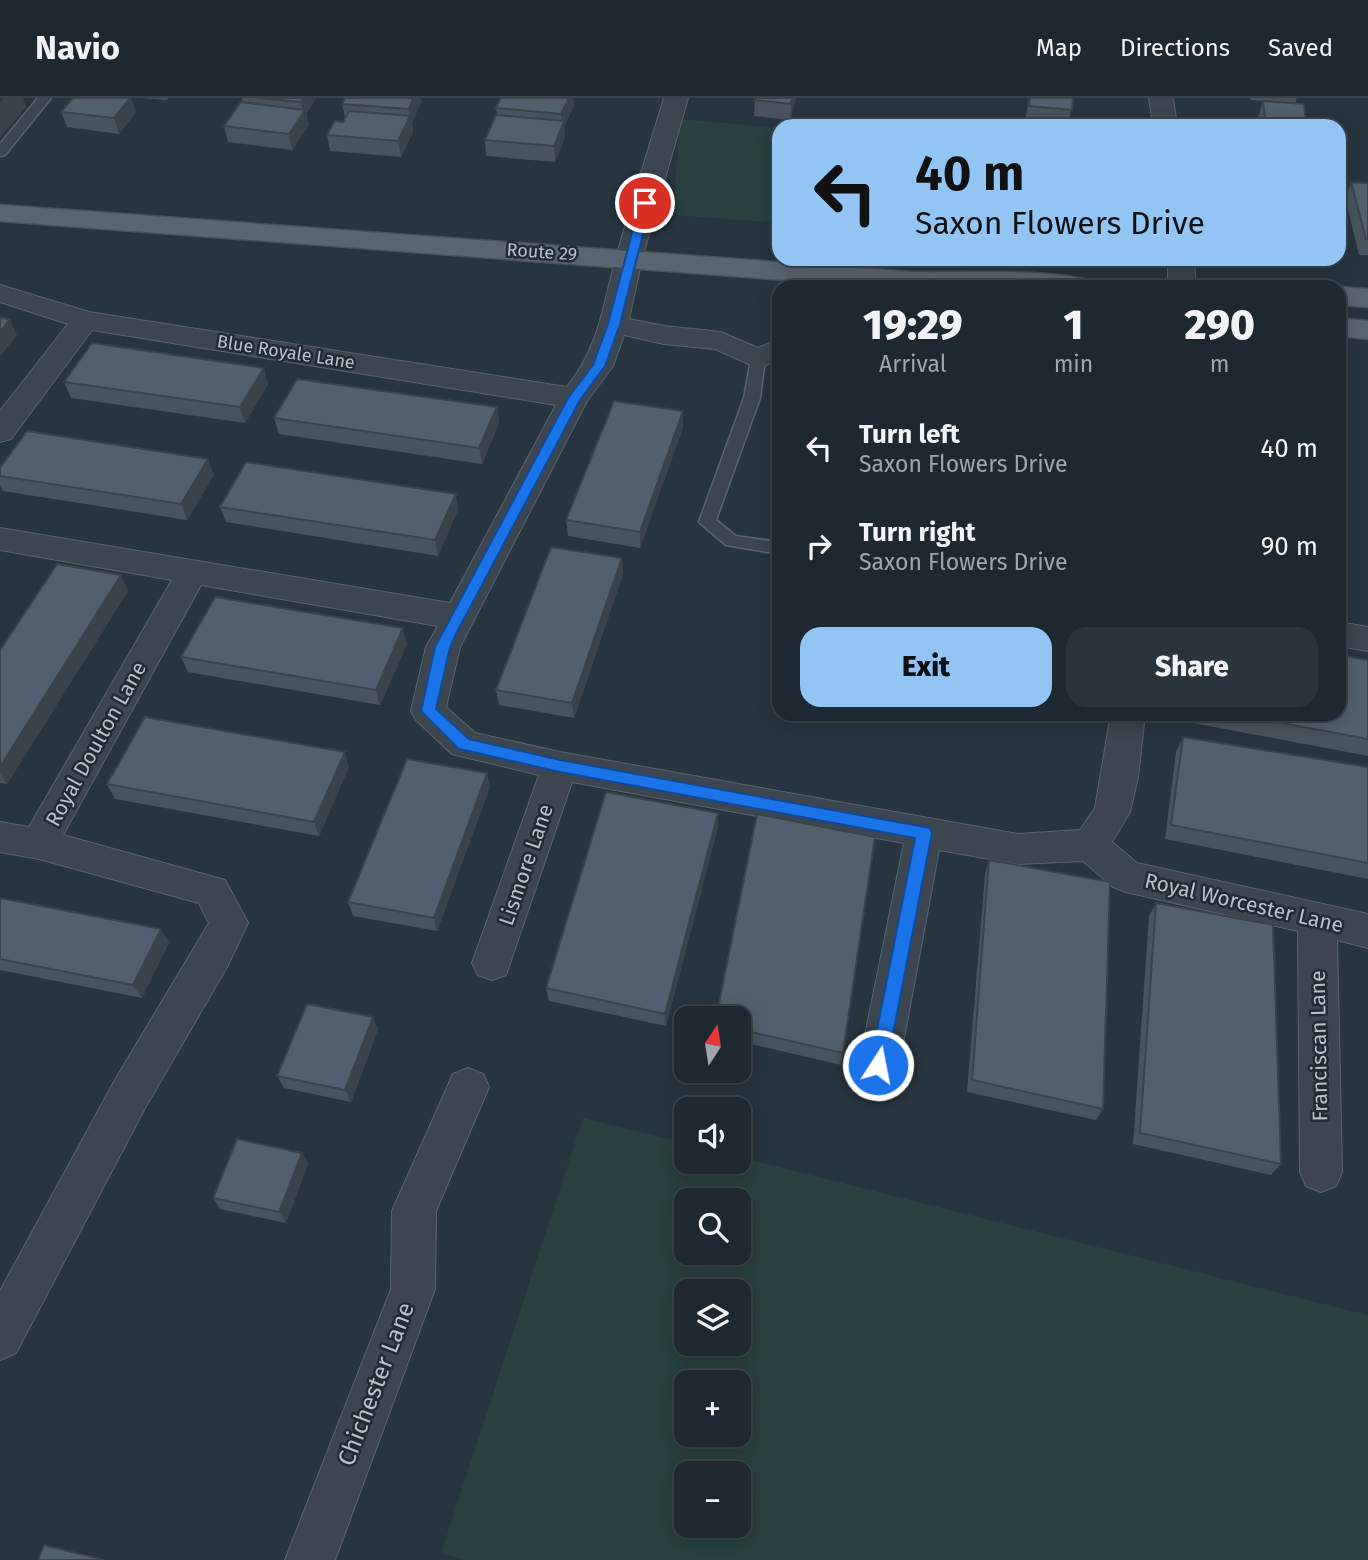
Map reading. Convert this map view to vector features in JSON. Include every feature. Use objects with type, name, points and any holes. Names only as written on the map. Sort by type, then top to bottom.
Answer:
[{"type":"main road","name":"Route 29","points":[[0,213],[885,280]]},
{"type":"main road","points":[[1346,296],[1368,298]]},
{"type":"main road","points":[[1346,328],[1368,330]]},
{"type":"street","points":[[677,98],[629,259],[614,324],[599,366],[574,398],[443,647],[428,711],[464,744],[560,766],[1018,849],[1090,845],[1112,812],[1120,777],[1127,721]]},
{"type":"street","points":[[1161,98],[1164,119]]},
{"type":"street","name":"Blue Royale Lane","points":[[0,293],[85,320],[574,398]]},
{"type":"street","points":[[0,432],[85,320]]},
{"type":"street","points":[[614,324],[664,335],[721,341],[768,354]]},
{"type":"street","points":[[0,539],[458,617]]},
{"type":"street","name":"Royal Doulton Lane","points":[[0,1337],[130,1094],[213,955],[229,923],[212,891],[39,844],[193,571]]},
{"type":"street","points":[[1346,635],[1368,639]]},
{"type":"street","name":"Lismore Lane","points":[[492,963],[560,766]]},
{"type":"street","points":[[878,1065],[924,833]]},
{"type":"street","points":[[0,837],[39,844]]},
{"type":"street","name":"Royal Worcester Lane","points":[[1090,845],[1126,876],[1317,921],[1368,930]]},
{"type":"street","name":"Franciscan Lane","points":[[1317,921],[1321,1172]]},
{"type":"street","name":"Chichester Lane","points":[[310,1560],[413,1289],[414,1211],[468,1087]]},
{"type":"lane","points":[[0,152],[45,98]]},
{"type":"lane","points":[[768,354],[707,523],[732,541],[772,547]]},
{"type":"green space","points":[[680,119],[772,127],[772,222],[673,215]]},
{"type":"green space","points":[[583,1118],[674,1140],[674,1174],[751,1174],[751,1160],[1368,1315],[1368,1560],[464,1560],[441,1553]]},
{"type":"building","points":[[73,98],[130,98],[114,118],[61,112]]},
{"type":"building","points":[[257,98],[303,98],[301,102]]},
{"type":"building","points":[[345,98],[413,98],[409,109],[342,104]]},
{"type":"building","points":[[501,98],[569,98],[561,114],[496,108]]},
{"type":"building","points":[[792,98],[791,104],[754,100]]},
{"type":"building","points":[[1030,98],[1073,98],[1072,110],[1029,106]]},
{"type":"building","points":[[1263,101],[1304,104],[1306,119],[1265,119]]},
{"type":"building","points":[[241,102],[305,110],[289,134],[224,126]]},
{"type":"building","points":[[349,111],[410,116],[398,141],[327,135],[335,121],[343,122]]},
{"type":"building","points":[[496,115],[564,121],[554,146],[485,140]]},
{"type":"building","points":[[1351,182],[1368,183],[1368,239],[1366,239]]},
{"type":"building","points":[[0,318],[10,319],[0,332]]},
{"type":"building","points":[[92,343],[264,368],[240,407],[64,382]]},
{"type":"building","points":[[297,379],[497,407],[479,448],[274,418]]},
{"type":"building","points":[[614,401],[683,411],[640,532],[566,520]]},
{"type":"building","points":[[27,431],[208,459],[181,504],[0,476],[0,468]]},
{"type":"building","points":[[246,462],[456,494],[435,540],[220,507]]},
{"type":"building","points":[[551,547],[622,558],[572,703],[496,690]]},
{"type":"building","points":[[57,564],[121,575],[0,767],[0,650]]},
{"type":"building","points":[[215,597],[403,628],[376,690],[181,657]]},
{"type":"building","points":[[1346,656],[1368,660],[1368,739],[1271,721],[1346,721]]},
{"type":"building","points":[[145,717],[345,752],[314,822],[107,784]]},
{"type":"building","points":[[1183,737],[1368,767],[1368,863],[1171,825]]},
{"type":"building","points":[[407,759],[487,773],[434,918],[348,902]]},
{"type":"building","points":[[606,792],[718,813],[665,1014],[546,988]]},
{"type":"building","points":[[757,814],[875,837],[843,1053],[751,1032],[751,1006],[718,1006]]},
{"type":"building","points":[[989,860],[1110,882],[1103,1109],[972,1080]]},
{"type":"building","points":[[0,898],[161,929],[133,985],[0,959]]},
{"type":"building","points":[[1156,903],[1273,925],[1281,1164],[1140,1133]]},
{"type":"building","points":[[307,1004],[373,1017],[345,1090],[277,1076]]},
{"type":"building","points":[[237,1139],[302,1153],[279,1212],[213,1198]]},
{"type":"building","points":[[44,1545],[104,1560],[38,1560]]},
{"type":"route","points":[[645,203],[614,324],[599,366],[574,398],[450,632],[443,647],[428,711],[464,744],[560,766],[924,833],[878,1065]]}]
